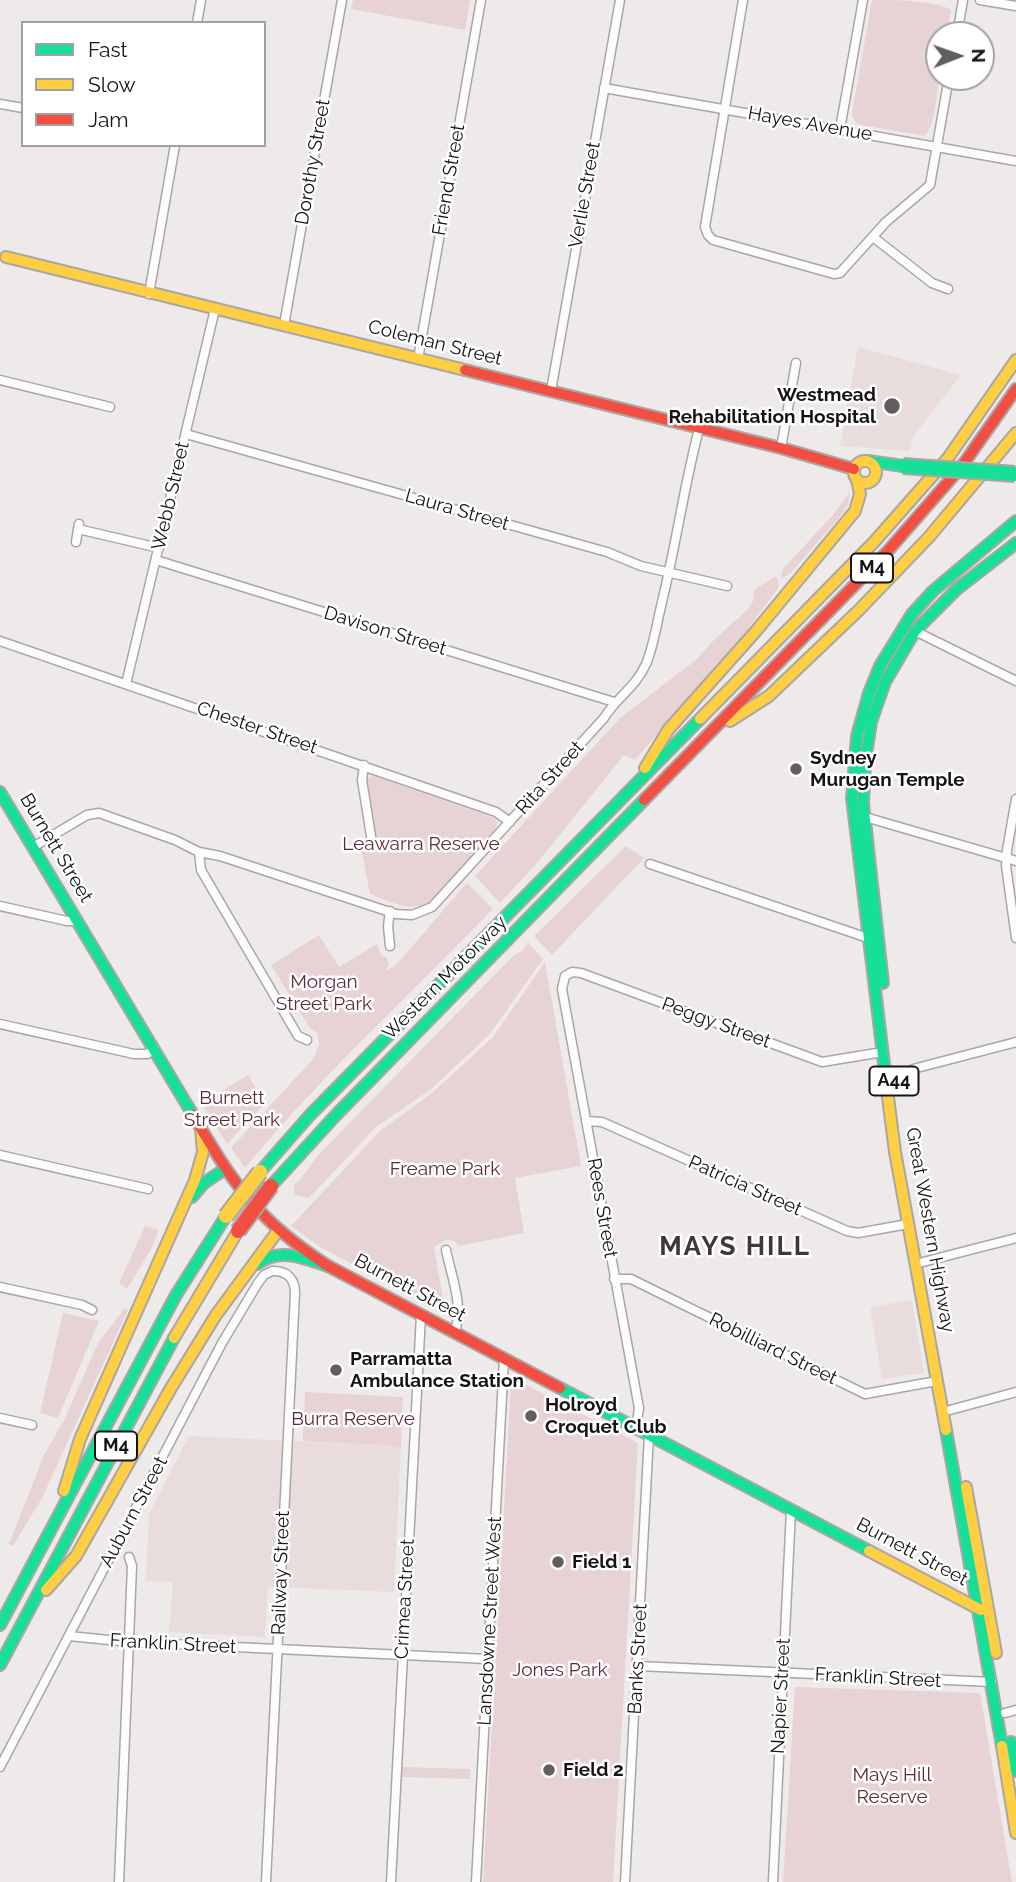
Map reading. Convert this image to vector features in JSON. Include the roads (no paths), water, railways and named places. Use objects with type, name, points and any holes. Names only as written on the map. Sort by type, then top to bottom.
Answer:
[{"type":"main road","name":"Coleman Street","points":[[2,256],[781,448],[859,470],[903,466],[1016,474]]},
{"type":"main road","name":"Western Motorway","points":[[0,1625],[176,1295],[226,1216],[260,1172],[310,1115],[632,790],[911,502],[948,458],[1016,360]]},
{"type":"main road","name":"Western Motorway","points":[[0,1665],[176,1334],[238,1231],[271,1186],[336,1115],[711,733],[929,506],[962,466],[1016,389]]},
{"type":"main road","name":"M4","points":[[711,733],[769,696],[797,671],[929,537],[1016,433]]},
{"type":"main road","name":"Coleman Street","points":[[874,479],[903,466]]},
{"type":"main road","points":[[876,467],[877,473],[868,483],[859,470],[876,467]]},
{"type":"main road","name":"M4","points":[[632,790],[668,730],[756,631],[855,511],[860,494],[859,470]]},
{"type":"main road","name":"Great Western Highway","points":[[1013,522],[954,571],[912,614],[880,666],[857,736],[852,798],[895,1152],[937,1381],[984,1611],[1011,1711],[1016,1771]]},
{"type":"main road","name":"Great Western Highway","points":[[1016,543],[957,589],[915,631],[885,682],[871,722],[865,762],[864,817],[901,1145],[984,1611],[992,1682],[1016,1828]]},
{"type":"main road","name":"Burnett Street","points":[[0,792],[225,1169],[247,1200],[277,1232],[328,1266],[984,1611]]},
{"type":"main road","name":"M4","points":[[53,1525],[80,1438],[201,1164],[201,1128]]},
{"type":"main road","name":"M4","points":[[184,1206],[204,1183],[225,1169]]},
{"type":"main road","points":[[29,1610],[76,1556],[194,1350],[277,1232]]},
{"type":"main road","points":[[239,1283],[261,1260],[275,1254],[289,1255],[328,1266]]},
{"type":"street","points":[[197,21],[200,0]]},
{"type":"street","name":"Dorothy Street","points":[[284,325],[342,0]]},
{"type":"street","name":"Friend Street","points":[[418,359],[481,0]]},
{"type":"street","name":"Verlie Street","points":[[551,391],[620,0]]},
{"type":"street","points":[[743,0],[705,227],[713,240],[834,274],[846,269],[901,208],[930,185],[946,91]]},
{"type":"street","points":[[840,129],[863,0]]},
{"type":"street","points":[[959,21],[963,0]]},
{"type":"street","points":[[980,0],[1016,6]]},
{"type":"street","name":"Hayes Avenue","points":[[604,88],[1016,162]]},
{"type":"street","points":[[0,104],[21,108]]},
{"type":"street","points":[[149,294],[175,147]]},
{"type":"street","points":[[873,237],[932,283],[948,289]]},
{"type":"street","name":"Webb Street","points":[[126,684],[215,309]]},
{"type":"street","points":[[781,448],[796,363]]},
{"type":"street","points":[[0,380],[110,407]]},
{"type":"street","name":"Rita Street","points":[[33,847],[96,813],[176,841],[199,852],[220,856],[390,911],[412,915],[432,908],[604,718],[614,702],[632,687],[645,666],[670,571],[682,517],[687,477],[699,429]]},
{"type":"street","name":"Laura Street","points":[[186,434],[607,552],[641,566],[727,586]]},
{"type":"street","points":[[76,542],[79,526],[159,548]]},
{"type":"street","name":"Davison Street","points":[[156,560],[614,702]]},
{"type":"street","points":[[915,631],[1016,681]]},
{"type":"street","name":"Chester Street","points":[[0,642],[364,765],[496,812],[510,822]]},
{"type":"street","points":[[364,765],[362,780],[371,836]]},
{"type":"street","points":[[1016,799],[1006,858],[1016,938]]},
{"type":"street","points":[[864,817],[1016,861]]},
{"type":"street","points":[[199,852],[201,870],[299,1036],[307,1040]]},
{"type":"street","points":[[650,864],[868,938]]},
{"type":"street","points":[[0,906],[67,922],[78,921]]},
{"type":"street","points":[[390,911],[390,946]]},
{"type":"street","name":"Peggy Street","points":[[562,989],[565,976],[572,972],[581,973],[822,1062],[883,1052]]},
{"type":"street","name":"Rees Street","points":[[562,989],[642,1432]]},
{"type":"street","points":[[0,1024],[134,1055],[147,1054],[155,1049]]},
{"type":"street","points":[[913,1069],[1016,1042]]},
{"type":"street","name":"Patricia Street","points":[[586,1121],[602,1122],[847,1231],[858,1233],[908,1224]]},
{"type":"street","points":[[0,1155],[148,1189]]},
{"type":"street","points":[[923,1262],[1016,1238]]},
{"type":"street","points":[[446,1250],[458,1312],[454,1333]]},
{"type":"street","name":"Auburn Street","points":[[0,1767],[222,1343],[261,1279],[269,1272],[281,1271]]},
{"type":"street","name":"Railway Street","points":[[267,1882],[295,1293],[292,1278],[281,1271]]},
{"type":"street","name":"Robilliard Street","points":[[614,1279],[631,1279],[865,1394],[937,1381]]},
{"type":"street","points":[[0,1287],[82,1305],[92,1310]]},
{"type":"street","name":"Crimea Street","points":[[391,1882],[421,1315]]},
{"type":"street","name":"Lansdowne Street West","points":[[476,1882],[504,1359]]},
{"type":"street","points":[[950,1410],[1016,1392]]},
{"type":"street","points":[[0,1418],[32,1425]]},
{"type":"street","name":"Banks Street","points":[[625,1882],[638,1666],[642,1432]]},
{"type":"street","name":"Napier Street","points":[[773,1882],[791,1510]]},
{"type":"street","points":[[118,1882],[132,1566],[129,1557]]},
{"type":"street","name":"Franklin Street","points":[[69,1636],[129,1642],[488,1659]]},
{"type":"street","name":"Franklin Street","points":[[638,1666],[992,1682]]},
{"type":"place","name":"Westmead Rehabilitation Hospital","points":[[892,406]]},
{"type":"place","name":"Sydney Murugan Temple","points":[[796,769]]},
{"type":"place","name":"Parramatta Ambulance Station","points":[[336,1370]]},
{"type":"place","name":"Holroyd Croquet Club","points":[[531,1416]]},
{"type":"place","name":"Field 1","points":[[558,1562]]},
{"type":"place","name":"Field 2","points":[[549,1770]]},
{"type":"district","name":"MAYS HILL","points":[[735,1247]]},
{"type":"park label","name":"Leawarra Reserve","points":[[421,844]]},
{"type":"park label","name":"Morgan Street Park","points":[[324,993]]},
{"type":"park label","name":"Burnett Street Park","points":[[232,1109]]},
{"type":"park label","name":"Freame Park","points":[[445,1169]]},
{"type":"park label","name":"Burra Reserve","points":[[353,1419]]},
{"type":"park label","name":"Jones Park","points":[[560,1670]]},
{"type":"park label","name":"Mays Hill Reserve","points":[[892,1786]]}]
